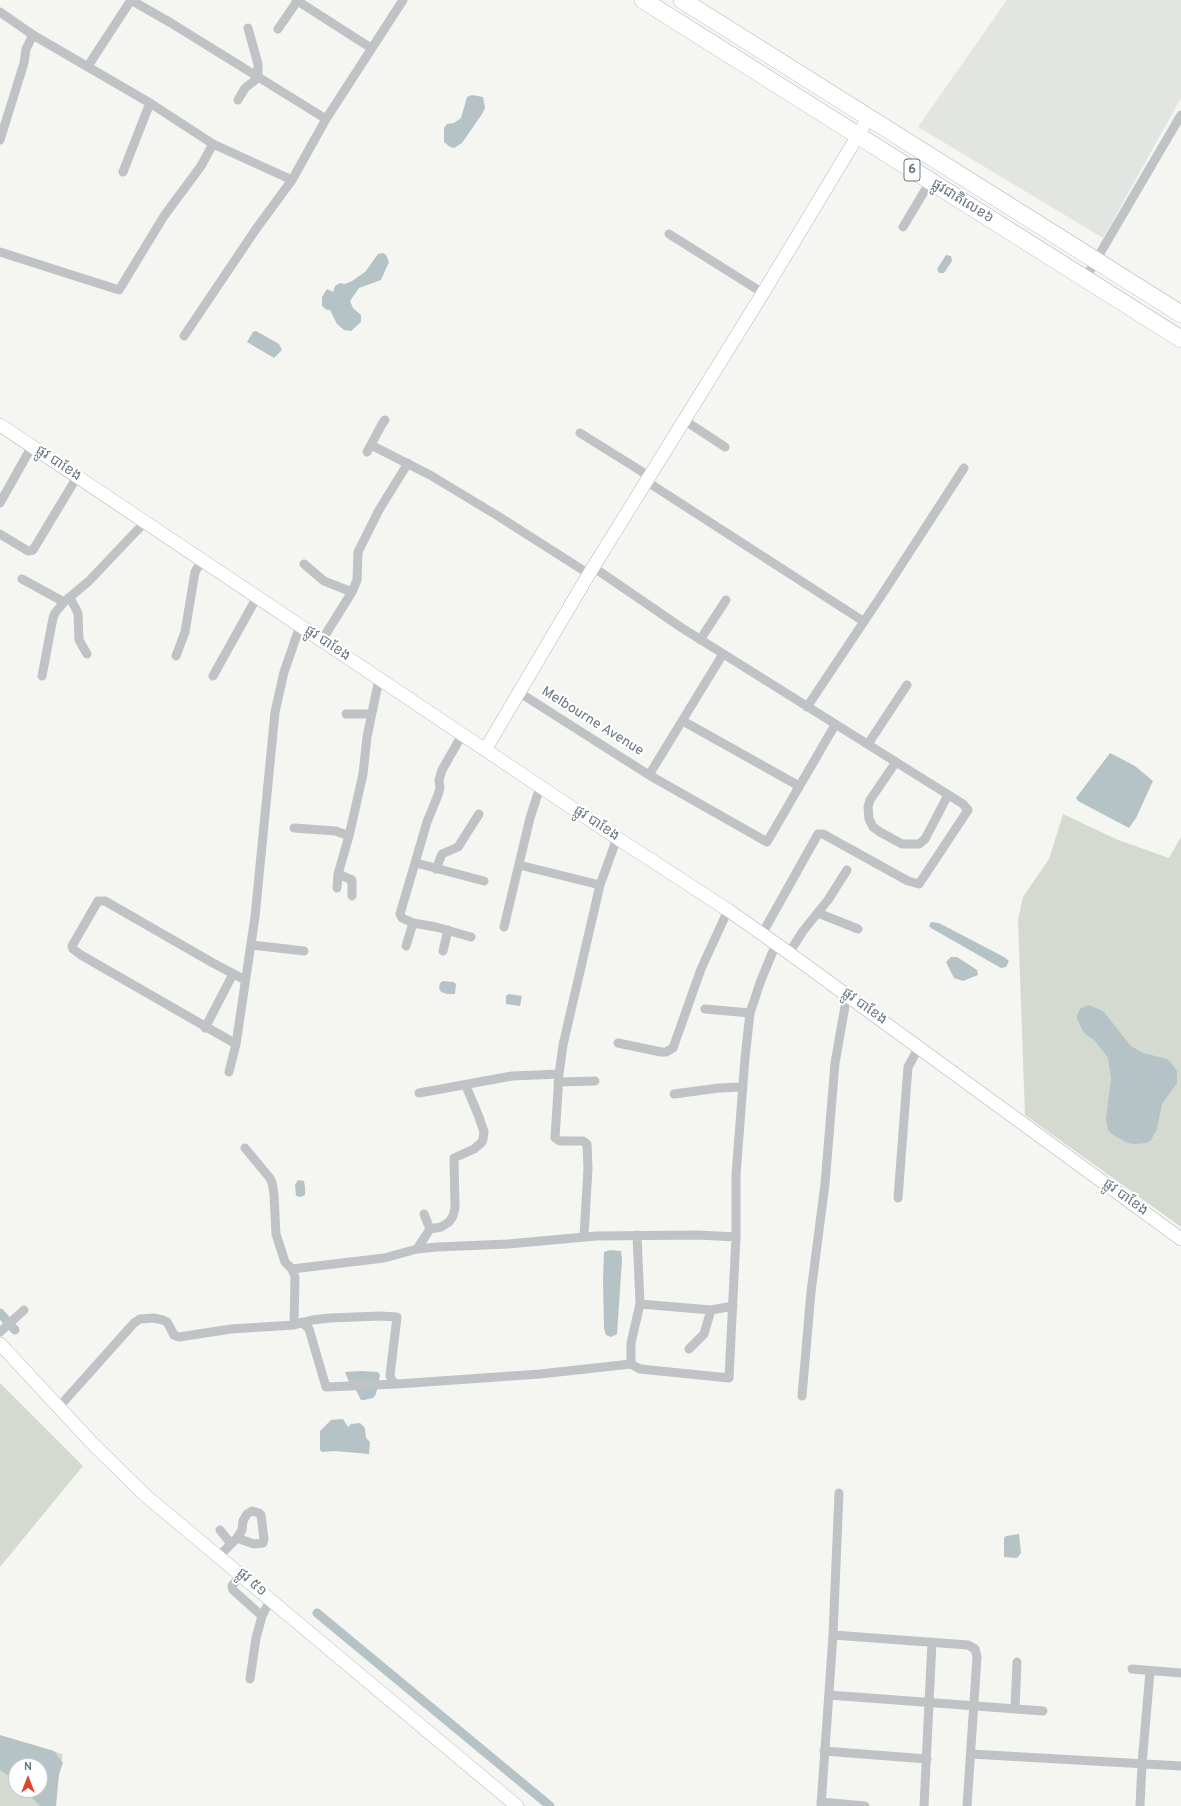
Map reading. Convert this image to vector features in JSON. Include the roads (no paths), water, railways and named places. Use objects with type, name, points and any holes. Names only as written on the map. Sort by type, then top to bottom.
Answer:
[{"type":"highway","name":"ផ្លូវជាតិលេខ៦","points":[[643,0],[1181,339]]},
{"type":"highway","name":"ផ្លូវជាតិលេខ៦","points":[[682,0],[1181,314]]},
{"type":"street","points":[[88,66],[131,0],[326,118]]},
{"type":"street","points":[[278,29],[297,0],[371,48]]},
{"type":"street","points":[[184,336],[256,229],[292,180],[326,118],[403,0]]},
{"type":"street","points":[[0,12],[33,36],[88,66],[150,103],[213,144],[292,180]]},
{"type":"street","points":[[248,28],[258,64],[258,78]]},
{"type":"street","points":[[0,140],[2,122],[23,66],[26,49],[33,36]]},
{"type":"street","points":[[238,100],[245,88],[258,78]]},
{"type":"street","points":[[123,172],[150,103]]},
{"type":"street","points":[[1085,279],[1097,261],[1181,115]]},
{"type":"street","points":[[485,750],[520,693],[591,570],[763,293],[869,117]]},
{"type":"street","points":[[0,252],[119,290],[164,216],[203,162],[213,144]]},
{"type":"street","points":[[903,227],[930,182]]},
{"type":"street","points":[[669,234],[763,293]]},
{"type":"street","points":[[385,420],[369,448],[408,463],[591,570],[807,708],[868,744],[962,804],[968,810],[918,884],[908,881],[819,834],[816,836],[762,934]]},
{"type":"street","points":[[684,420],[725,447]]},
{"type":"street","name":"ផ្លូវ បាខែង","points":[[0,425],[462,735],[728,910],[919,1047],[1181,1239]]},
{"type":"street","points":[[580,433],[863,621]]},
{"type":"street","points":[[0,503],[32,446]]},
{"type":"street","points":[[322,640],[352,592],[357,580],[358,552],[379,510],[408,463]]},
{"type":"street","points":[[807,708],[964,468]]},
{"type":"street","points":[[0,534],[28,551],[33,550],[77,477]]},
{"type":"street","points":[[42,676],[53,618],[67,600],[89,582],[145,522]]},
{"type":"street","points":[[176,656],[186,624],[195,572],[202,560]]},
{"type":"street","points":[[304,564],[324,580],[352,592]]},
{"type":"street","points":[[22,578],[67,600],[78,613],[79,640],[87,654]]},
{"type":"street","points":[[214,676],[257,597]]},
{"type":"street","points":[[700,640],[726,600]]},
{"type":"street","points":[[229,1072],[236,1044],[245,980],[252,945],[275,712],[284,672],[300,626]]},
{"type":"street","name":"Melbourne Avenue","points":[[650,775],[723,654]]},
{"type":"street","points":[[337,888],[338,874],[349,836],[363,774],[371,714],[379,679]]},
{"type":"street","points":[[868,744],[906,685]]},
{"type":"street","name":"Melbourne Avenue","points":[[520,693],[650,775],[767,842],[835,725]]},
{"type":"street","points":[[346,714],[371,714]]},
{"type":"street","points":[[683,721],[800,786]]},
{"type":"street","points":[[462,735],[442,770],[439,780],[440,788],[438,795],[427,822],[400,914],[402,918],[412,923],[448,930],[471,937]]},
{"type":"street","points":[[896,762],[870,800],[868,807],[869,819],[873,827],[880,832],[902,844],[919,844],[925,839],[948,795]]},
{"type":"street","points":[[504,927],[540,786]]},
{"type":"street","points":[[436,869],[442,854],[458,847],[479,814]]},
{"type":"street","points":[[294,828],[336,831],[349,836]]},
{"type":"street","points":[[584,1237],[588,1168],[587,1144],[583,1141],[560,1141],[555,1138],[559,1078],[563,1045],[600,885],[617,838]]},
{"type":"street","points":[[416,863],[484,881]]},
{"type":"street","points":[[519,865],[600,885]]},
{"type":"street","points":[[789,953],[803,931],[828,900],[846,870]]},
{"type":"street","points":[[338,874],[352,880],[352,896]]},
{"type":"street","points":[[236,1044],[205,1028],[81,955],[73,949],[72,946],[98,901],[105,901],[245,980]]},
{"type":"street","points":[[618,1043],[662,1052],[673,1048],[701,969],[728,910]]},
{"type":"street","points":[[818,913],[858,929]]},
{"type":"street","points":[[406,946],[412,923]]},
{"type":"street","points":[[443,951],[448,930]]},
{"type":"street","points":[[298,1324],[309,1329],[326,1387],[397,1384],[540,1374],[631,1364],[640,1369],[729,1378],[736,1237],[736,1175],[742,1087],[750,1013],[761,980],[776,944]]},
{"type":"street","points":[[252,945],[304,951]]},
{"type":"street","points":[[205,1028],[233,974]]},
{"type":"street","points":[[802,1396],[811,1292],[826,1184],[835,1063],[847,995]]},
{"type":"street","points":[[705,1009],[750,1013]]},
{"type":"street","points":[[898,1198],[908,1067],[919,1047]]},
{"type":"street","points":[[419,1093],[466,1086],[512,1076],[595,1081]]},
{"type":"street","points":[[417,1249],[430,1229],[441,1227],[449,1222],[453,1216],[455,1208],[454,1158],[474,1149],[482,1142],[483,1139],[484,1132],[466,1086]]},
{"type":"street","points":[[674,1094],[719,1088],[742,1087]]},
{"type":"street","points":[[245,1148],[272,1182],[276,1234],[285,1262],[292,1269],[295,1280],[298,1324]]},
{"type":"street","points":[[424,1214],[430,1229]]},
{"type":"street","points":[[292,1269],[384,1258],[417,1249],[637,1234],[736,1237]]},
{"type":"street","points":[[631,1364],[631,1343],[640,1304],[637,1234]]},
{"type":"street","points":[[640,1304],[711,1310],[733,1306]]},
{"type":"street","points":[[3,1330],[24,1310]]},
{"type":"street","points":[[689,1349],[704,1334],[711,1310]]},
{"type":"street","points":[[58,1408],[134,1323],[140,1319],[154,1318],[167,1322],[174,1335],[179,1337],[231,1329],[298,1324],[330,1318],[380,1316],[397,1317],[390,1375],[392,1381],[397,1384]]},
{"type":"street","name":"ផ្លូវ ៥១","points":[[0,1344],[93,1444],[146,1496],[219,1556],[237,1580],[266,1609],[515,1805]]},
{"type":"street","points":[[839,1493],[833,1635],[821,1804],[865,1806]]},
{"type":"street","points":[[219,1556],[234,1541],[220,1530]]},
{"type":"street","points":[[237,1580],[235,1593],[266,1609],[254,1648],[250,1679]]},
{"type":"street","points":[[833,1635],[968,1645],[975,1649],[974,1707],[967,1806]]},
{"type":"street","points":[[924,1806],[932,1642]]},
{"type":"street","points":[[1015,1709],[1018,1662]]},
{"type":"street","points":[[1132,1670],[1181,1673]]},
{"type":"street","points":[[1140,1806],[1150,1671]]},
{"type":"street","points":[[829,1695],[1043,1711]]},
{"type":"street","points":[[824,1751],[927,1759]]},
{"type":"street","points":[[971,1754],[1181,1766]]},
{"type":"waterway","points":[[0,1313],[15,1330]]},
{"type":"waterway","points":[[317,1613],[550,1806]]}]
